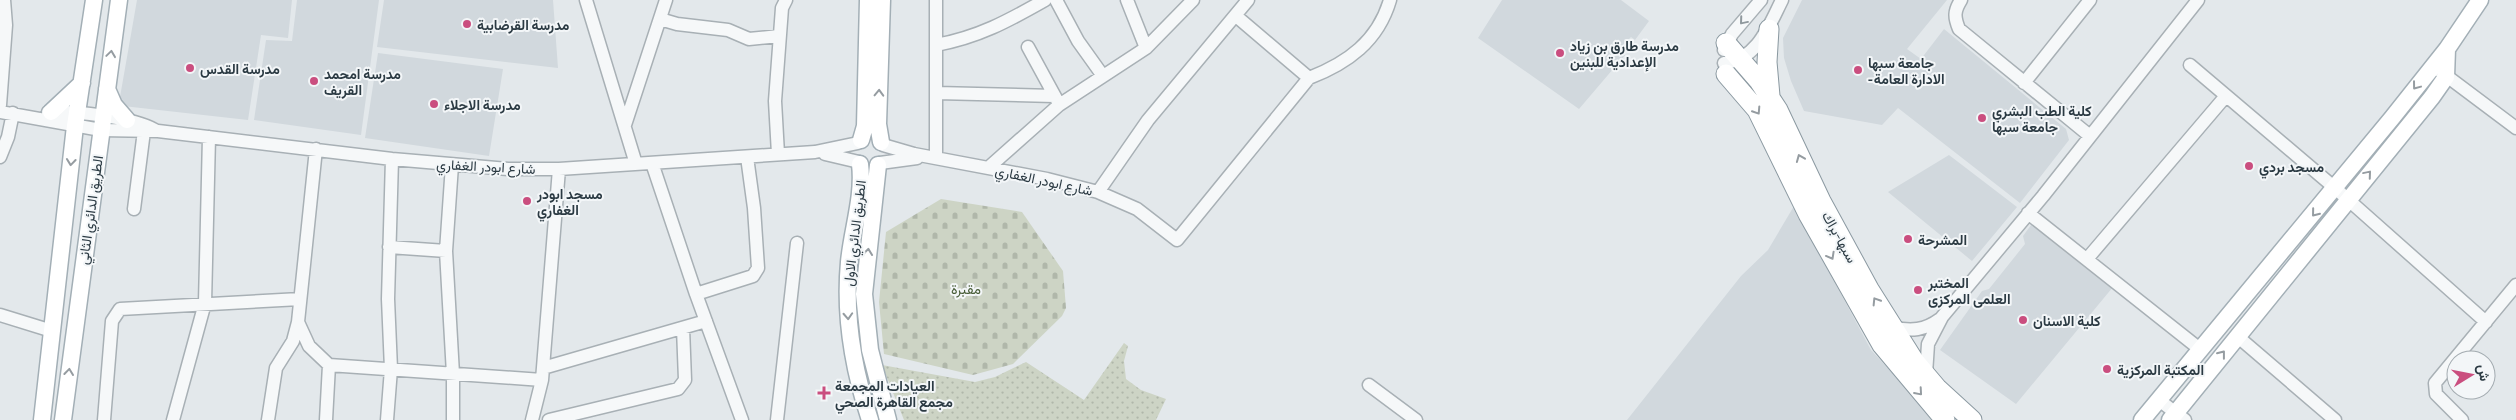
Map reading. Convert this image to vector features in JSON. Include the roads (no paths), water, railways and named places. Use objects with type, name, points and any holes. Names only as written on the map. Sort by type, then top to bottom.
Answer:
[{"type":"highway","points":[[1769,29],[1767,62],[1770,97]]},
{"type":"highway","name":"سبها-براك","points":[[1726,43],[1730,65],[1757,110],[1808,214],[1882,346],[1945,420]]},
{"type":"highway","name":"سبها-براك","points":[[1730,65],[1770,97],[1786,124],[1821,202],[1893,327],[1937,388],[1972,420]]},
{"type":"main road","name":"الطريق الدائري الثاني","points":[[42,420],[76,120],[94,0]]},
{"type":"main road","name":"الطريق الدائري الثاني","points":[[62,420],[119,0]]},
{"type":"main road","points":[[868,0],[865,126],[855,155],[859,163],[867,167],[879,164],[885,154],[878,124],[882,0]]},
{"type":"main road","points":[[2177,418],[2434,63],[2447,49],[2480,0]]},
{"type":"main road","points":[[2142,420],[2446,76],[2447,49]]},
{"type":"main road","points":[[51,112],[82,83]]},
{"type":"main road","points":[[107,87],[114,105],[127,120]]},
{"type":"main road","points":[[860,142],[869,137],[882,143]]},
{"type":"main road","name":"الطريق الدائري الاول","points":[[859,163],[861,183],[849,262],[848,324],[858,381],[870,420]]},
{"type":"main road","name":"الطريق الدائري الاول","points":[[879,164],[864,294],[870,350],[888,420]]},
{"type":"street","points":[[0,105],[6,25],[4,0]]},
{"type":"street","points":[[586,0],[636,164]]},
{"type":"street","points":[[625,125],[666,0]]},
{"type":"street","points":[[778,154],[775,101],[782,8],[786,0]]},
{"type":"street","points":[[933,157],[937,93],[936,0]]},
{"type":"street","points":[[936,45],[975,36],[1014,18],[1045,0]]},
{"type":"street","points":[[1056,0],[1078,41],[1103,76]]},
{"type":"street","points":[[988,168],[1057,100],[1103,76],[1146,48],[1193,0]]},
{"type":"street","points":[[1098,192],[1148,120],[1248,0]]},
{"type":"street","points":[[1236,16],[1309,78],[1334,68],[1365,46],[1379,28],[1390,0]]},
{"type":"street","points":[[1726,43],[1760,0]]},
{"type":"street","points":[[1730,65],[1756,46],[1769,29],[1782,0]]},
{"type":"street","points":[[1961,0],[1956,8],[1954,19],[1958,29],[2090,136]]},
{"type":"street","points":[[2024,83],[2090,0]]},
{"type":"street","points":[[1926,374],[1928,344],[1942,317],[2028,213],[2198,0]]},
{"type":"street","points":[[1129,2],[1146,48]]},
{"type":"street","points":[[660,18],[677,24],[728,30],[749,39],[779,36]]},
{"type":"street","points":[[1028,47],[1057,100]]},
{"type":"street","points":[[2434,63],[2446,76],[2516,128]]},
{"type":"street","points":[[2190,65],[2225,97],[2341,194],[2486,322]]},
{"type":"street","name":"شارع ابودر الغفاري","points":[[882,143],[933,157],[1047,179],[1098,192],[1137,209],[1177,240],[1309,78]]},
{"type":"street","points":[[937,93],[1057,100]]},
{"type":"street","points":[[2086,259],[2225,97]]},
{"type":"street","name":"شارع ابودر الغفاري","points":[[12,114],[51,112],[76,120]]},
{"type":"street","points":[[0,157],[8,137],[12,114]]},
{"type":"street","name":"شارع ابودر الغفاري","points":[[12,114],[102,123],[144,131],[158,131],[452,166],[559,169],[815,152],[860,142]]},
{"type":"street","name":"شارع ابودر الغفاري","points":[[102,123],[127,120],[139,122],[158,131]]},
{"type":"street","points":[[134,210],[144,131]]},
{"type":"street","points":[[173,420],[205,303],[209,137]]},
{"type":"street","points":[[268,420],[276,368],[293,341],[298,322],[316,150]]},
{"type":"street","name":"شارع ابودر الغفاري","points":[[815,152],[859,163]]},
{"type":"street","points":[[696,294],[753,276],[758,268],[754,208],[747,157]]},
{"type":"street","name":"شارع ابودر الغفاري","points":[[879,164],[933,157]]},
{"type":"street","points":[[387,420],[391,369],[388,299],[392,159]]},
{"type":"street","points":[[652,163],[696,294],[742,420]]},
{"type":"street","points":[[452,166],[446,251],[454,420]]},
{"type":"street","points":[[532,420],[542,374],[559,169]]},
{"type":"street","points":[[2028,213],[2202,350]]},
{"type":"street","points":[[776,420],[797,243]]},
{"type":"street","points":[[389,247],[446,251]]},
{"type":"street","points":[[2462,420],[2436,394],[2435,383],[2516,285]]},
{"type":"street","points":[[104,420],[110,338],[114,315],[125,307],[300,299]]},
{"type":"street","points":[[0,315],[52,331]]},
{"type":"street","points":[[1893,327],[1906,331],[1919,330],[1931,325],[1942,317]]},
{"type":"street","points":[[298,322],[309,346],[328,365],[453,374],[542,374],[706,321]]},
{"type":"street","points":[[549,420],[678,389],[685,380],[683,328]]},
{"type":"street","points":[[2237,336],[2335,420]]},
{"type":"street","points":[[326,420],[328,365]]},
{"type":"street","points":[[1369,385],[1416,420]]},
{"type":"street","points":[[2159,400],[2177,418]]},
{"type":"place","name":"مدرسة القرضابية","points":[[467,24]]},
{"type":"place","name":"مدرسة طارق بن زياد الإعدادية للبنين","points":[[1560,53]]},
{"type":"place","name":"مدرسة القدس","points":[[190,68]]},
{"type":"place","name":"جامعة سبها -الادارة العامة","points":[[1858,70]]},
{"type":"place","name":"مدرسة امحمد القريف","points":[[314,81]]},
{"type":"place","name":"مدرسة الاجلاء","points":[[434,104]]},
{"type":"place","name":"كلية الطب البشري جامعة سبها","points":[[1982,118]]},
{"type":"place","name":"مسجد بردي","points":[[2249,166]]},
{"type":"place","name":"مسجد ابودر الغفاري","points":[[527,201]]},
{"type":"place","name":"المشرحة","points":[[1908,239]]},
{"type":"place","name":"المختبر العلمى المركزى","points":[[1918,290]]},
{"type":"place","name":"كلية الاسنان","points":[[2023,320]]},
{"type":"place","name":"المكتبة المركزية","points":[[2107,369]]},
{"type":"place","name":"العيادات المجمعة مجمع القاهرة الصحي","points":[[824,393]]},
{"type":"park label","name":"مقبرة","points":[[966,288]]}]
